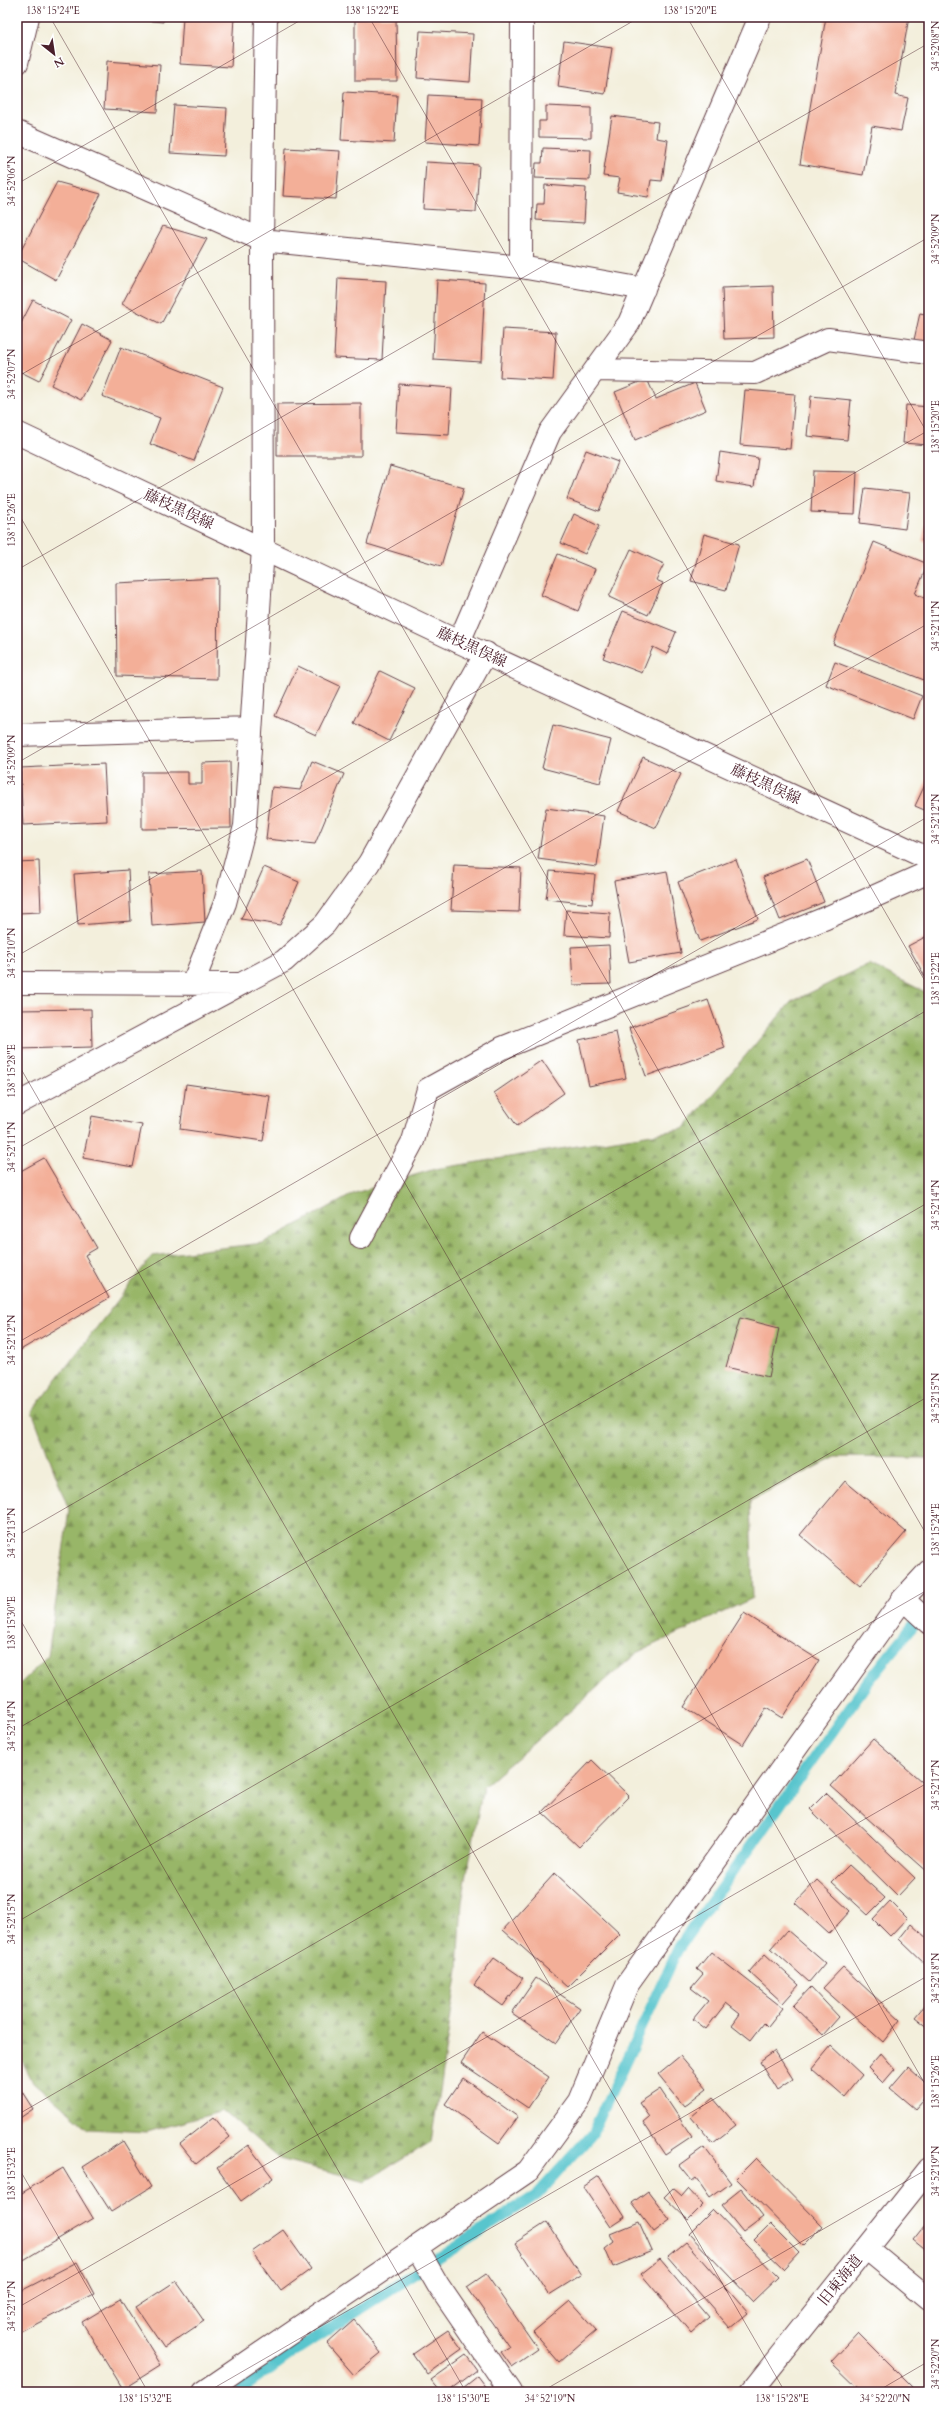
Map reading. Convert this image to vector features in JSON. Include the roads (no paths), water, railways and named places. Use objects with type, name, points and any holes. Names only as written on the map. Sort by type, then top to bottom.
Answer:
[{"type":"street","points":[[17,63],[28,17]]},
{"type":"street","points":[[193,983],[225,903],[245,826],[263,548],[262,240],[266,17]]},
{"type":"street","points":[[521,267],[522,17]]},
{"type":"street","points":[[459,642],[550,432],[629,323],[760,17]]},
{"type":"street","points":[[17,132],[262,240],[521,267],[644,289]]},
{"type":"street","points":[[595,370],[755,373],[828,339],[929,353]]},
{"type":"street","name":"藤枝黒俣線","points":[[17,433],[459,642],[486,653],[929,859]]},
{"type":"street","points":[[17,1104],[284,961],[325,924],[369,862],[486,653]]},
{"type":"street","points":[[17,735],[251,728]]},
{"type":"street","points":[[362,1238],[414,1141],[428,1089],[502,1048],[826,918],[929,872]]},
{"type":"street","points":[[17,983],[242,984]]},
{"type":"street","points":[[204,2392],[528,2171],[579,2101],[628,1983],[903,1599],[929,1571]]},
{"type":"street","points":[[903,1599],[929,1623]]},
{"type":"street","name":"旧東海道","points":[[751,2392],[929,2169]]},
{"type":"street","points":[[416,2247],[438,2285],[511,2392]]},
{"type":"street","points":[[866,2248],[929,2300]]},
{"type":"waterway","points":[[238,2392],[295,2351],[538,2194],[592,2134],[679,1947],[867,1683],[929,1606]]}]
